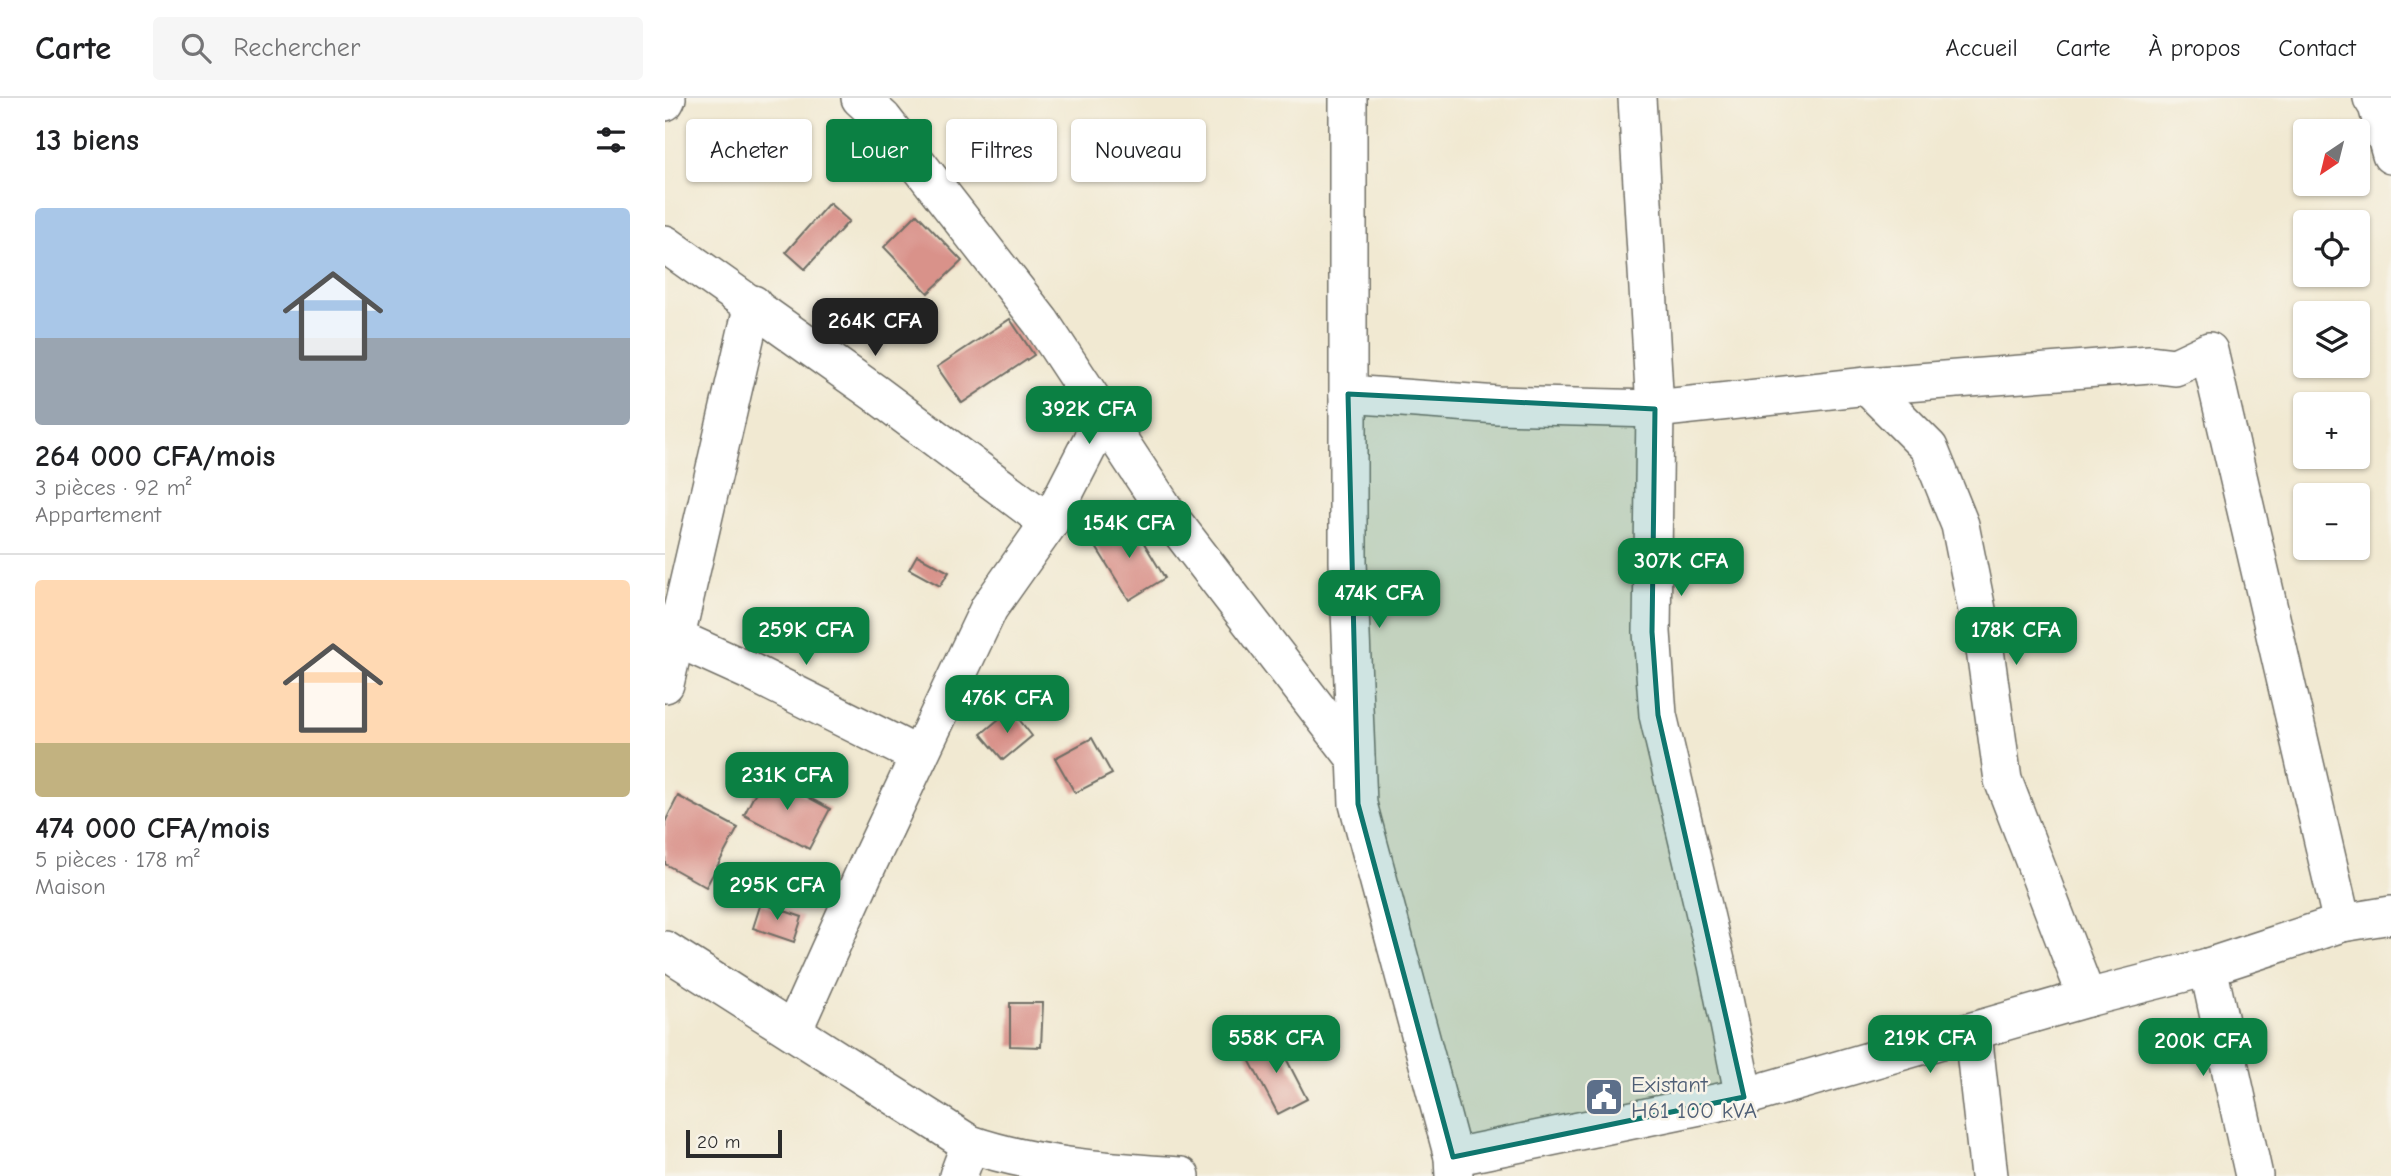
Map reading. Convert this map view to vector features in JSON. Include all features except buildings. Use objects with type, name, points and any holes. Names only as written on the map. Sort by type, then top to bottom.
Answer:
[{"type":"street","points":[[860,98],[883,119],[1033,312],[1169,516],[1356,759]]},
{"type":"street","points":[[1347,98],[1348,562],[1357,804],[1454,1167],[1744,1097],[2087,998],[2208,967],[2342,923],[2391,915]]},
{"type":"street","points":[[1637,98],[1655,409],[1652,632],[1658,715],[1714,951],[1744,1097]]},
{"type":"street","points":[[2372,98],[2377,106],[2391,155]]},
{"type":"street","points":[[665,244],[753,304],[1049,523]]},
{"type":"street","points":[[665,684],[670,636],[753,304]]},
{"type":"street","points":[[1348,394],[1499,405],[1655,409],[1867,386],[2150,364],[2175,367],[2209,351],[2342,923]]},
{"type":"street","points":[[1867,386],[1929,448],[1960,525],[1985,650],[2003,780],[2087,998]]},
{"type":"street","points":[[793,1031],[989,608],[1049,523],[1104,416]]},
{"type":"street","points":[[670,636],[749,671],[919,756]]},
{"type":"street","points":[[665,950],[793,1031],[964,1160],[1037,1163],[1181,1176]]},
{"type":"street","points":[[2208,967],[2254,1176]]},
{"type":"street","points":[[1973,1033],[1989,1176]]},
{"type":"highlighted area","points":[[1348,394],[1655,409],[1652,632],[1658,715],[1744,1097],[1453,1157],[1358,804]]},
{"type":"place","name":"Existant H61 100 kVA","points":[[1604,1097]]}]
